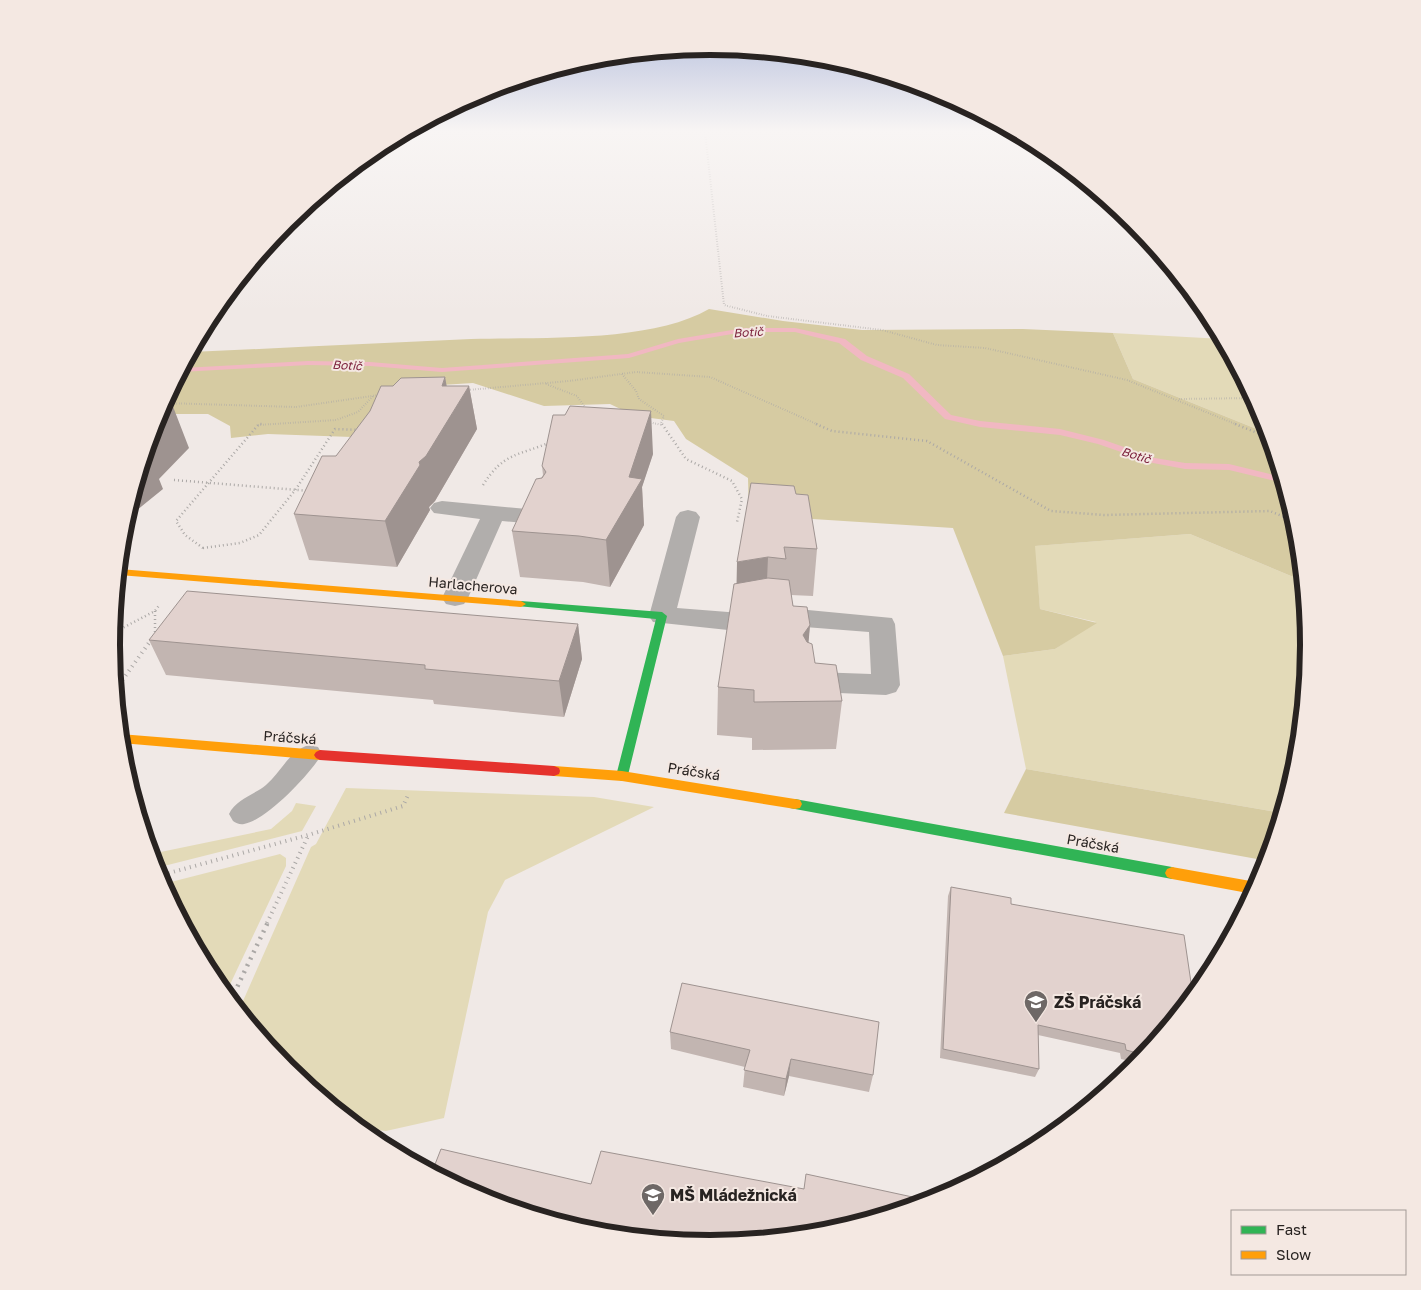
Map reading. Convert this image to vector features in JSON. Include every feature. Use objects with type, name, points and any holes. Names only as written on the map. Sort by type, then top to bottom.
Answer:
[{"type":"street","points":[[442,508],[538,517]]},
{"type":"street","points":[[455,598],[494,513]]},
{"type":"street","points":[[622,776],[688,517]]},
{"type":"street","name":"Harlacherova","points":[[126,573],[662,616]]},
{"type":"street","points":[[662,616],[728,621],[766,615],[882,624],[886,685],[815,682]]},
{"type":"street","name":"Práčská","points":[[129,739],[310,754],[622,776],[712,788],[1249,887]]},
{"type":"lane","points":[[242,814],[275,792],[310,754]]},
{"type":"path","points":[[712,192],[724,305],[767,316],[882,330],[937,345],[986,348],[1127,380],[1262,435]]},
{"type":"path","points":[[467,390],[545,384],[655,371],[710,377],[832,431],[927,441],[1051,511],[1104,515],[1270,510],[1286,517]]},
{"type":"path","points":[[622,374],[639,399],[664,416],[661,423]]},
{"type":"path","points":[[545,384],[577,396],[587,411]]},
{"type":"path","points":[[172,403],[296,407],[380,395]]},
{"type":"path","points":[[336,420],[336,429],[296,489],[260,535],[240,544],[203,548],[185,536],[176,521],[259,424],[336,420],[358,412],[374,396]]},
{"type":"path","points":[[1176,400],[1246,398]]},
{"type":"path","points":[[642,422],[661,423]]},
{"type":"path","points":[[661,423],[686,459],[732,481],[742,499],[737,522]]},
{"type":"path","points":[[336,429],[364,430]]},
{"type":"path","points":[[481,488],[494,467],[512,454],[556,439]]},
{"type":"path","points":[[174,480],[315,491]]},
{"type":"path","points":[[200,552],[203,548]]},
{"type":"path","points":[[121,629],[155,611],[164,598]]},
{"type":"path","points":[[122,681],[155,636],[155,611]]},
{"type":"path","points":[[166,874],[308,835],[403,806],[423,761]]},
{"type":"path","points":[[234,993],[308,835]]},
{"type":"shaded area","points":[[709,309],[783,321],[862,330],[1023,329],[1113,333],[1133,379],[1260,430],[1280,492],[1289,530],[1296,578],[1190,534],[1035,546],[1040,609],[1097,623],[1055,649],[1003,656],[953,528],[749,515],[748,478],[686,439],[674,421],[635,416],[610,404],[544,406],[473,383],[393,388],[352,437],[268,434],[231,438],[230,426],[208,414],[167,414],[199,352],[471,339],[593,336],[657,328],[685,320]]},
{"type":"shaded area","points":[[1113,333],[1214,339],[1240,384],[1260,430],[1133,379]]},
{"type":"shaded area","points":[[1190,534],[1296,578],[1299,606],[1299,684],[1289,760],[1276,812],[1026,769],[1003,656],[1055,649],[1096,622],[1040,609],[1034,546]]},
{"type":"shaded area","points":[[1026,769],[1276,812],[1260,860],[1004,813]]},
{"type":"shaded area","points":[[346,788],[594,797],[654,807],[505,880],[488,912],[444,1118],[386,1131],[374,1130],[321,1089],[293,1062],[243,1005],[311,847],[316,844]]},
{"type":"shaded area","points":[[296,803],[316,806],[302,831],[163,866],[158,852],[271,829],[292,811]]},
{"type":"shaded area","points":[[280,854],[286,858],[286,866],[229,986],[200,940],[170,882]]},
{"type":"building","points":[[445,377],[442,386],[469,386],[426,456],[419,462],[420,465],[385,521],[294,514],[322,456],[336,456],[370,411],[381,386],[393,386],[401,378]]},
{"type":"building","points":[[570,406],[651,411],[629,477],[642,479],[606,540],[512,531],[536,479],[542,478],[546,472],[542,466],[553,415],[565,415]]},
{"type":"building","points":[[751,483],[794,486],[796,494],[808,495],[817,549],[784,547],[786,559],[768,557],[737,562]]},
{"type":"building","points":[[768,578],[789,580],[793,606],[807,607],[810,625],[803,635],[807,642],[812,644],[815,663],[836,665],[842,701],[754,702],[754,690],[718,687],[734,584]]},
{"type":"building","points":[[187,591],[578,624],[559,681],[425,669],[425,665],[149,640]]},
{"type":"building","points":[[951,887],[1011,898],[1011,904],[1184,935],[1192,986],[1179,1004],[1137,1053],[1126,1050],[1125,1044],[1038,1025],[1039,1069],[943,1049]]},
{"type":"building","points":[[682,983],[879,1022],[873,1075],[791,1059],[786,1079],[744,1070],[750,1050],[670,1032]]},
{"type":"building","points":[[441,1149],[591,1184],[601,1151],[804,1189],[806,1174],[916,1198],[863,1215],[826,1224],[788,1230],[749,1234],[672,1234],[595,1224],[558,1215],[521,1204],[485,1190],[434,1166]]},
{"type":"waterway","name":"Botič","points":[[189,370],[308,363],[370,364],[442,370],[629,356],[678,341],[744,330],[795,330],[842,341],[864,358],[906,376],[948,417],[980,424],[1060,432],[1101,442],[1153,460],[1185,466],[1229,467],[1276,478]]},
{"type":"traffic: fast","points":[[521,604],[662,616],[622,776]]},
{"type":"traffic: fast","points":[[795,804],[1172,873]]},
{"type":"traffic: slow","points":[[126,573],[521,604]]},
{"type":"traffic: slow","points":[[129,739],[320,755]]},
{"type":"traffic: slow","points":[[554,771],[622,776],[795,804]]},
{"type":"traffic: slow","points":[[1172,873],[1249,887]]},
{"type":"traffic: jam","points":[[320,755],[554,771]]},
{"type":"place","name":"ZŠ Práčská","points":[[1036,1023]]},
{"type":"place","name":"MŠ Mládežnická","points":[[653,1216]]}]
